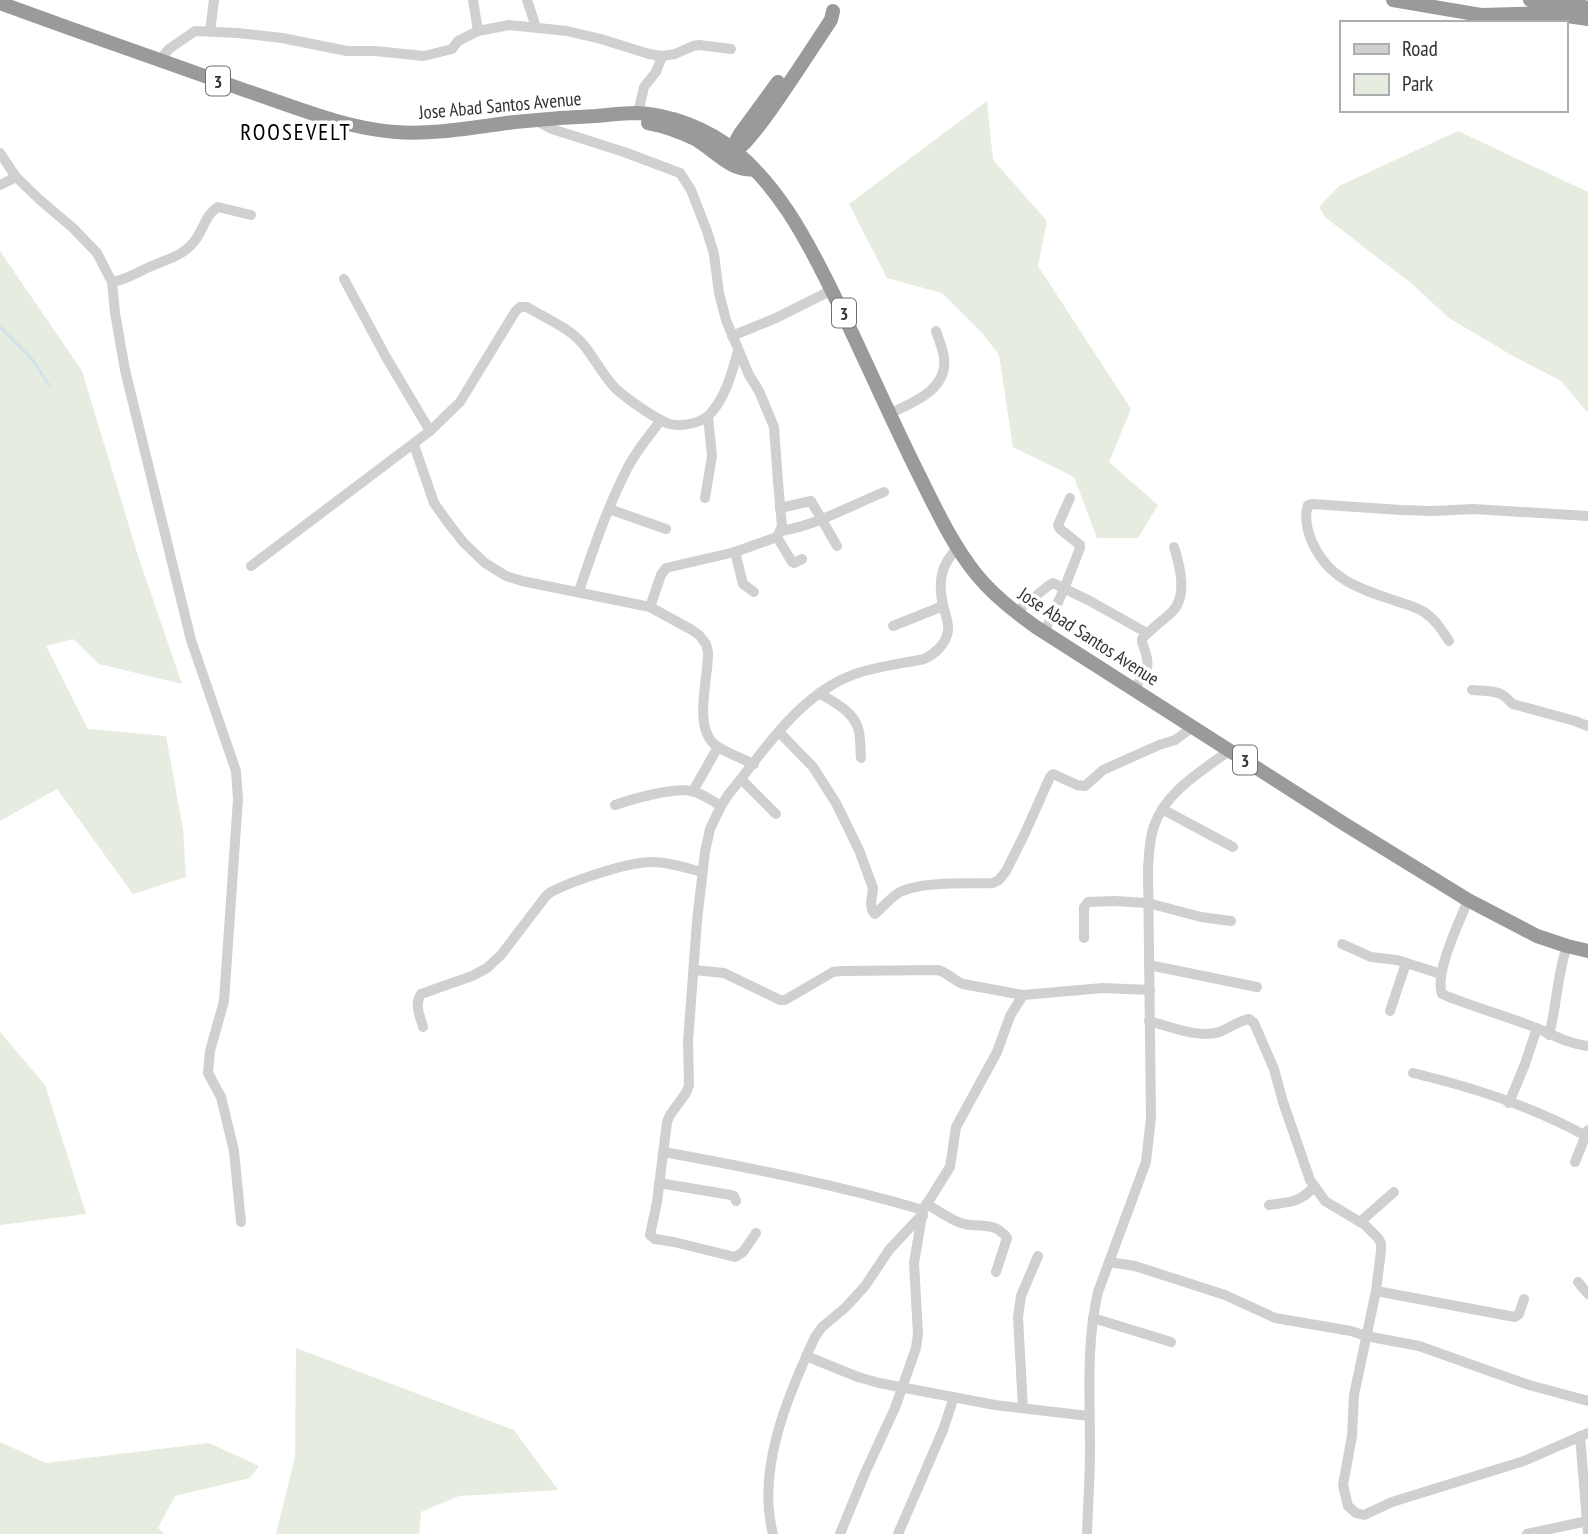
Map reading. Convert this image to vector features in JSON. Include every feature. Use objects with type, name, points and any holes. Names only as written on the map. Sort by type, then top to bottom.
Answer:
[{"type":"highway","points":[[1393,0],[1481,15],[1547,13],[1588,17]]},
{"type":"highway","points":[[1530,0],[1588,17]]},
{"type":"highway","points":[[1555,0],[1588,8]]},
{"type":"highway","name":"Jose Abad Santos Avenue","points":[[0,3],[159,61],[320,116],[358,126],[391,131],[442,132],[534,120],[638,113],[667,118],[705,138],[740,169],[754,169]]},
{"type":"highway","points":[[705,138],[723,150],[735,151],[743,146],[762,112],[831,20],[836,5]]},
{"type":"highway","points":[[705,138],[725,133],[762,112]]},
{"type":"highway","points":[[754,169],[752,151],[762,112]]},
{"type":"highway","name":"Jose Abad Santos Avenue","points":[[604,116],[660,126],[705,138]]},
{"type":"highway","name":"Jose Abad Santos Avenue","points":[[735,151],[768,184],[795,222],[832,290],[940,518],[983,582],[1015,612],[1044,633],[1468,900],[1524,930],[1588,951]]},
{"type":"street","points":[[210,31],[214,0]]},
{"type":"street","points":[[472,0],[478,32]]},
{"type":"street","points":[[527,0],[537,27]]},
{"type":"street","points":[[159,61],[169,49],[195,31],[282,38],[347,51],[424,56],[452,49],[458,41],[478,32],[509,25],[537,27],[601,39],[662,56],[693,46],[709,45],[732,49]]},
{"type":"street","points":[[638,113],[643,88],[656,72],[662,56]]},
{"type":"street","points":[[534,120],[552,129],[680,173],[691,190],[714,254],[719,293],[732,336],[774,427],[782,526],[779,534],[792,562],[802,559]]},
{"type":"street","points":[[0,153],[16,177],[97,253],[112,282],[125,370],[191,640],[236,771],[238,799],[224,1001],[210,1051],[208,1073],[221,1097],[234,1152],[241,1222]]},
{"type":"street","points":[[0,185],[16,177]]},
{"type":"street","points":[[112,282],[124,280],[185,251],[196,240],[209,215],[218,207],[251,215]]},
{"type":"street","points":[[344,279],[430,431]]},
{"type":"street","points":[[732,336],[832,290]]},
{"type":"street","points":[[251,566],[430,431],[460,402],[520,307],[527,307],[580,341],[616,388],[661,420],[671,424],[701,421],[712,412],[726,388],[738,350]]},
{"type":"street","points":[[889,414],[929,393],[938,380],[944,360],[936,331]]},
{"type":"street","points":[[705,498],[712,456],[708,416]]},
{"type":"street","points":[[579,592],[609,509],[632,460],[661,420]]},
{"type":"street","points":[[414,445],[434,503],[464,543],[485,563],[506,576],[522,581],[650,607],[692,630],[706,644],[708,657],[704,718],[709,737],[718,747],[754,764]]},
{"type":"street","points":[[650,607],[666,568],[735,552],[884,492]]},
{"type":"street","points":[[1044,633],[1080,545],[1058,525],[1070,498]]},
{"type":"street","points":[[780,508],[811,501],[837,546]]},
{"type":"street","points":[[1449,641],[1442,629],[1416,608],[1367,591],[1332,572],[1317,552],[1311,538],[1306,523],[1308,505],[1422,511],[1473,509],[1588,516]]},
{"type":"street","points":[[609,509],[666,529]]},
{"type":"street","points":[[1134,690],[1149,662],[1142,642],[1147,633],[1173,611],[1180,598],[1181,571],[1174,547]]},
{"type":"street","points":[[756,1233],[743,1252],[735,1257],[652,1238],[650,1235],[667,1122],[689,1085],[688,1042],[697,921],[710,829],[721,806],[741,779],[779,732],[818,693],[856,674],[924,659],[933,655],[941,646],[948,630],[941,589],[944,565],[958,548]]},
{"type":"street","points":[[735,552],[743,584],[754,592]]},
{"type":"street","points":[[1015,612],[1053,583],[1147,633]]},
{"type":"street","points":[[893,626],[943,606]]},
{"type":"street","points":[[1472,690],[1497,693],[1513,704],[1588,726]]},
{"type":"street","points":[[818,693],[844,709],[855,722],[858,727],[861,758]]},
{"type":"street","points":[[779,732],[813,767],[836,803],[859,850],[873,888],[871,904],[876,914],[900,892],[909,889],[921,886],[993,883],[999,880],[1053,774],[1085,786],[1103,770],[1175,740],[1193,727]]},
{"type":"street","points":[[693,791],[718,747]]},
{"type":"street","points":[[1087,1534],[1090,1459],[1088,1370],[1093,1318],[1098,1292],[1140,1181],[1151,1118],[1148,903],[1150,840],[1162,809],[1180,788],[1230,750]]},
{"type":"street","points":[[741,779],[776,814]]},
{"type":"street","points":[[615,805],[681,790],[693,791],[721,806]]},
{"type":"street","points":[[1162,809],[1233,847]]},
{"type":"street","points":[[423,1027],[417,1004],[421,994],[487,968],[501,955],[551,892],[638,863],[660,862],[702,872]]},
{"type":"street","points":[[1468,900],[1441,974],[1442,994],[1537,1028],[1549,1035],[1588,1046]]},
{"type":"street","points":[[1084,938],[1084,907],[1088,902],[1148,903],[1201,917],[1231,921]]},
{"type":"street","points":[[1342,944],[1371,957],[1406,963],[1441,974]]},
{"type":"street","points":[[1549,1035],[1561,962],[1567,946]]},
{"type":"street","points":[[1390,1011],[1406,963]]},
{"type":"street","points":[[1149,965],[1257,987]]},
{"type":"street","points":[[694,970],[724,973],[780,1000],[785,1000],[834,972],[842,971],[937,970],[963,984],[1023,995],[1103,988],[1150,990]]},
{"type":"street","points":[[774,1534],[768,1500],[771,1467],[785,1408],[806,1356],[822,1327],[855,1298],[889,1250],[919,1218],[950,1167],[956,1127],[997,1052],[1010,1016],[1023,995]]},
{"type":"street","points":[[1149,1021],[1209,1035],[1243,1020],[1249,1019],[1254,1023],[1274,1069],[1292,1130],[1314,1187],[1325,1201],[1371,1230],[1381,1243],[1376,1291],[1355,1387],[1352,1436],[1343,1485],[1348,1506],[1356,1513],[1364,1515],[1392,1502],[1524,1461],[1584,1434],[1588,1534]]},
{"type":"street","points":[[1509,1103],[1537,1028]]},
{"type":"street","points":[[1413,1073],[1461,1085],[1587,1133],[1575,1162]]},
{"type":"street","points":[[664,1152],[816,1182],[924,1210],[962,1224],[994,1228],[1006,1234],[1007,1238],[996,1272]]},
{"type":"street","points":[[659,1183],[731,1195],[736,1201]]},
{"type":"street","points":[[1269,1205],[1303,1198],[1314,1187]]},
{"type":"street","points":[[1360,1222],[1394,1192]]},
{"type":"street","points":[[840,1534],[892,1416],[916,1348],[918,1334],[914,1264],[924,1210]]},
{"type":"street","points":[[1023,1408],[1018,1317],[1021,1296],[1038,1256]]},
{"type":"street","points":[[1109,1262],[1135,1266],[1224,1295],[1275,1318],[1351,1331],[1432,1350],[1529,1385],[1588,1401]]},
{"type":"street","points":[[1578,1282],[1588,1294]]},
{"type":"street","points":[[1376,1291],[1515,1317],[1520,1314],[1524,1299]]},
{"type":"street","points":[[1093,1318],[1171,1342]]},
{"type":"street","points":[[806,1356],[858,1377],[902,1387],[995,1405],[1089,1416]]},
{"type":"street","points":[[898,1534],[943,1430],[954,1397]]},
{"type":"street","points":[[1527,1534],[1587,1521]]},
{"type":"green space","points":[[987,101],[993,160],[1047,221],[1038,266],[1131,409],[1109,462],[1158,505],[1138,538],[1097,538],[1074,477],[1013,447],[999,355],[982,333],[942,293],[887,278],[849,204]]},
{"type":"green space","points":[[1458,131],[1588,192],[1588,413],[1561,381],[1449,318],[1411,283],[1326,218],[1319,207],[1339,186]]},
{"type":"green space","points":[[0,251],[82,371],[138,556],[182,684],[99,664],[73,639],[46,646],[88,729],[166,736],[183,829],[186,877],[133,894],[57,789],[0,821]]},
{"type":"green space","points":[[0,1032],[45,1085],[86,1214],[0,1225]]},
{"type":"green space","points":[[296,1348],[514,1430],[558,1490],[459,1496],[421,1512],[419,1534],[276,1534],[295,1457]]},
{"type":"green space","points":[[0,1442],[46,1463],[209,1443],[259,1466],[250,1478],[175,1496],[158,1528],[165,1534],[0,1534]]},
{"type":"waterway","points":[[0,327],[32,359],[49,385]]},
{"type":"district","name":"ROOSEVELT","points":[[296,131]]}]
